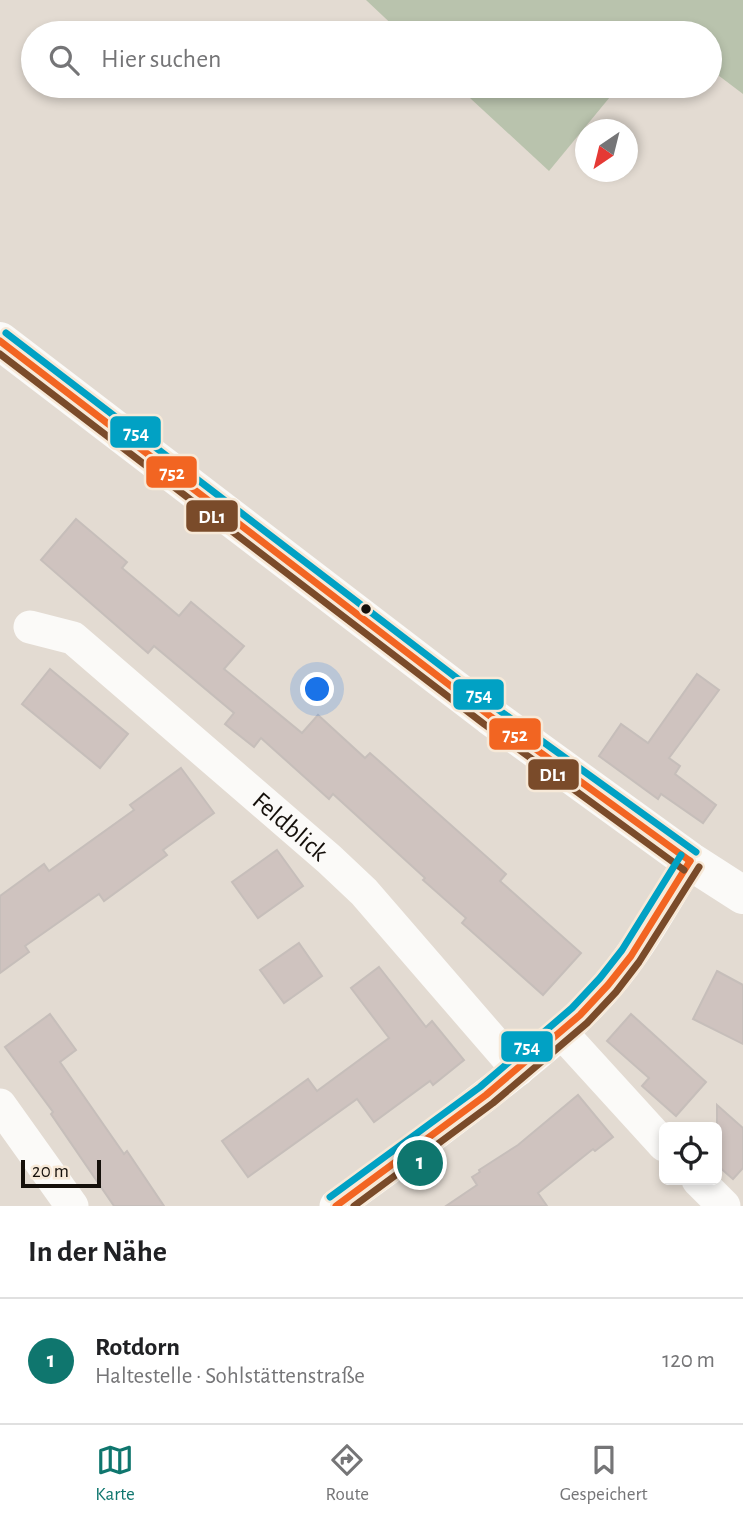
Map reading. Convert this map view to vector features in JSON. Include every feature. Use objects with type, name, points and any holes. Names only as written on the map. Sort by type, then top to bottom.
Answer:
[{"type":"main road","points":[[0,341],[491,716],[690,861],[743,895]]},
{"type":"street","name":"Feldblick","points":[[30,627],[73,638],[329,859],[364,892],[518,1070]]},
{"type":"street","points":[[336,1206],[411,1153],[518,1070],[584,1013],[611,982],[690,861]]},
{"type":"street","points":[[561,1032],[659,1140]]},
{"type":"street","points":[[0,1105],[72,1206]]},
{"type":"street","points":[[703,1185],[724,1206]]},
{"type":"green space","points":[[366,0],[743,0],[743,94],[722,78],[722,21],[388,21]]},
{"type":"green space","points":[[470,98],[609,98],[592,119],[575,119],[575,139],[549,171]]},
{"type":"building","points":[[76,519],[127,562],[122,568],[179,616],[191,602],[244,646],[224,669],[302,733],[318,715],[365,758],[370,753],[506,874],[500,881],[581,953],[543,995],[462,923],[466,918],[333,794],[329,799],[261,738],[254,747],[225,724],[234,713],[154,646],[148,653],[41,560]]},
{"type":"building","points":[[50,669],[128,734],[100,768],[22,704]]},
{"type":"building","points":[[697,674],[719,690],[669,758],[680,766],[675,774],[716,805],[703,823],[661,794],[658,799],[599,756],[621,724],[648,743]]},
{"type":"building","points":[[181,768],[214,813],[163,850],[167,855],[104,901],[99,894],[25,946],[29,952],[0,973],[0,896],[44,864],[49,871],[134,810],[130,805]]},
{"type":"building","points":[[277,850],[303,886],[258,918],[232,882]]},
{"type":"building","points":[[299,943],[322,976],[284,1003],[260,970]]},
{"type":"building","points":[[379,967],[426,1027],[432,1021],[464,1060],[433,1085],[430,1081],[374,1122],[357,1099],[248,1177],[222,1141],[308,1079],[317,1091],[389,1038],[351,988]]},
{"type":"building","points":[[717,971],[743,985],[743,1044],[693,1019]]},
{"type":"building","points":[[50,1014],[76,1050],[60,1062],[124,1154],[127,1151],[164,1206],[114,1206],[51,1114],[53,1112],[5,1047]]},
{"type":"building","points":[[631,1014],[706,1082],[676,1116],[642,1086],[649,1078],[607,1041]]},
{"type":"building","points":[[578,1095],[613,1137],[595,1151],[593,1149],[538,1193],[547,1206],[446,1206],[477,1185],[472,1177],[480,1172],[479,1170],[518,1145]]},
{"type":"building","points":[[717,1105],[743,1128],[743,1168],[733,1179],[722,1169],[722,1122],[717,1122]]},
{"type":"transit line","name":"754","points":[[6,333],[496,708],[696,852]]},
{"type":"transit line","name":"752","points":[[0,341],[490,716],[690,861]]},
{"type":"transit line","name":"DL1","points":[[0,354],[484,724],[684,870]]},
{"type":"transit line","name":"754","points":[[330,1197],[480,1087],[572,1008],[622,950],[681,855]]},
{"type":"transit line","name":"752","points":[[336,1206],[486,1095],[580,1015],[631,956],[690,861]]},
{"type":"transit line","name":"DL1","points":[[354,1206],[493,1103],[587,1023],[639,962],[699,867]]},
{"type":"place","name":"Rotdorn","points":[[420,1163]]}]
